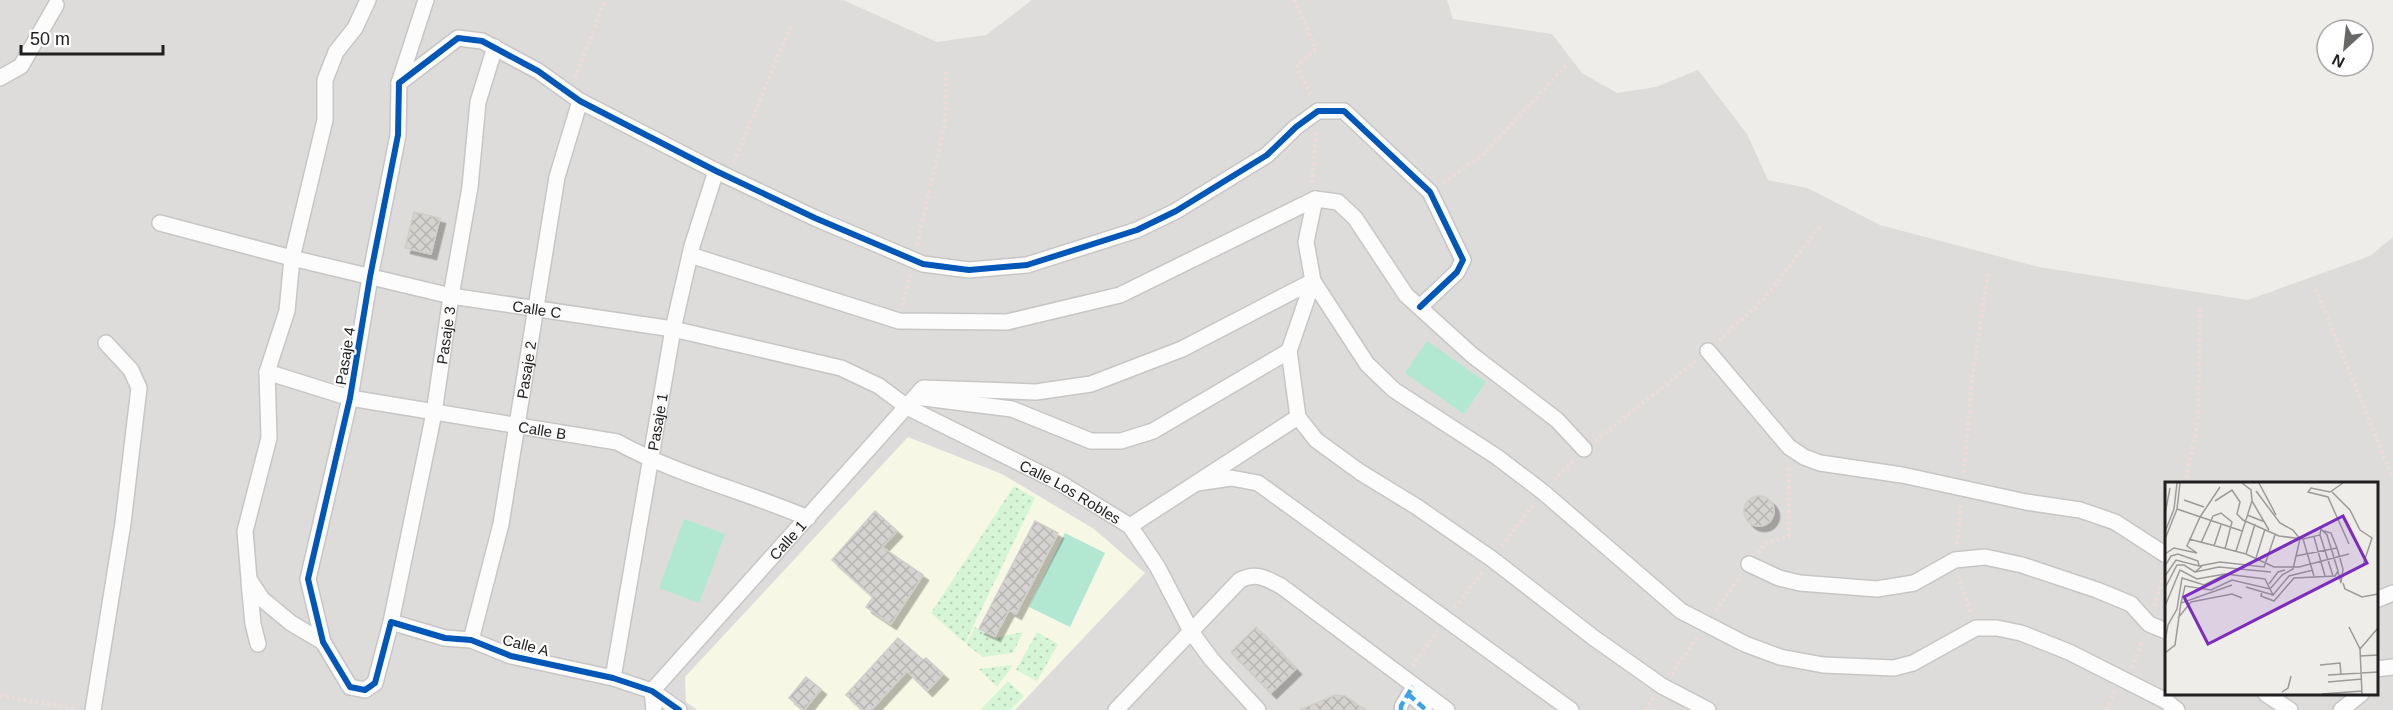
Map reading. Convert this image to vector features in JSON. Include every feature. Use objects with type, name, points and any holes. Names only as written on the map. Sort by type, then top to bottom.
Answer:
[{"type":"street","points":[[258,644],[253,624],[245,531],[268,438],[267,372],[287,311],[292,258],[325,120],[325,80],[336,51],[355,28],[368,0]]},
{"type":"street","name":"Pasaje 4","points":[[323,642],[308,579],[350,398],[370,277],[398,135],[399,83],[426,0]]},
{"type":"street","points":[[0,78],[21,66],[56,5]]},
{"type":"street","points":[[399,83],[458,39],[482,41],[538,71],[575,97],[722,174],[815,218],[923,264],[969,270],[1027,265],[1137,230],[1176,211],[1267,155],[1296,127],[1318,111],[1344,111],[1430,192],[1462,260],[1457,272],[1420,307]]},
{"type":"street","name":"Pasaje 3","points":[[391,622],[435,413],[451,296],[470,187],[478,102],[495,47]]},
{"type":"street","name":"Pasaje 2","points":[[471,639],[501,524],[557,177],[575,97]]},
{"type":"street","name":"Pasaje 1","points":[[613,678],[673,329],[690,255],[722,174]]},
{"type":"street","points":[[690,255],[899,321],[1007,322],[1120,295],[1315,199],[1338,202],[1355,218],[1406,295],[1472,355],[1557,420],[1584,449]]},
{"type":"street","points":[[1315,199],[1306,242],[1313,281],[1367,364],[1394,390],[1534,484],[1682,611],[1745,644],[1780,657],[1823,665],[1873,669],[1894,668],[1913,663],[1976,628],[1996,628],[2021,633],[2069,652],[2166,701],[2177,710]]},
{"type":"street","name":"Calle C","points":[[160,223],[292,258],[451,296],[673,329],[841,368],[879,386],[915,397]]},
{"type":"street","points":[[1313,281],[1289,351],[1298,417],[1316,440],[1360,472],[1417,507],[1492,559],[1594,638],[1662,686],[1708,710]]},
{"type":"street","points":[[915,397],[1036,392],[1091,384],[1182,349],[1313,281]]},
{"type":"street","points":[[93,710],[123,523],[139,388],[131,370],[106,343]]},
{"type":"street","points":[[915,397],[1012,410],[1091,441],[1121,441],[1153,431],[1289,351]]},
{"type":"street","points":[[1708,351],[1790,447],[1804,457],[1820,463],[1902,475],[1962,490],[2080,510],[2115,522],[2165,554]]},
{"type":"street","name":"Calle B","points":[[267,372],[350,398],[617,442],[651,460],[808,518]]},
{"type":"street","name":"Calle 1","points":[[652,691],[915,397]]},
{"type":"street","name":"Calle Los Robles","points":[[915,397],[1130,526],[1156,566],[1192,633],[1212,660],[1258,710]]},
{"type":"street","points":[[1130,526],[1298,417]]},
{"type":"street","points":[[1197,483],[1231,478],[1258,483],[1571,710]]},
{"type":"street","points":[[1749,564],[1779,578],[1800,583],[1877,589],[1914,583],[1955,560],[1985,557],[2043,572],[2131,604],[2149,624],[2165,631]]},
{"type":"street","points":[[1116,710],[1192,633],[1240,580],[1250,575],[1265,578],[1281,586],[1370,654],[1410,690],[1426,710]]},
{"type":"street","points":[[249,579],[262,599],[291,623],[323,642],[350,687],[365,690],[375,683],[391,622]]},
{"type":"street","points":[[2378,599],[2393,593]]},
{"type":"street","name":"Calle A","points":[[391,622],[445,638],[471,639],[511,656],[613,678],[652,691],[679,710]]},
{"type":"street","points":[[1401,710],[1410,690]]},
{"type":"street","points":[[1410,690],[1447,710]]},
{"type":"street","points":[[652,691],[654,710]]},
{"type":"street","points":[[2269,695],[2290,710]]},
{"type":"street","points":[[2342,710],[2359,695]]},
{"type":"path","points":[[575,97],[605,0]]},
{"type":"path","points":[[722,174],[792,23]]},
{"type":"path","points":[[1430,192],[1484,154],[1567,64]]},
{"type":"path","points":[[899,321],[945,123],[946,69]]},
{"type":"path","points":[[1976,628],[1955,560],[1971,389],[1988,272]]},
{"type":"path","points":[[2316,289],[2393,479]]},
{"type":"path","points":[[2185,482],[2198,421],[2200,307]]},
{"type":"path","points":[[1645,710],[1766,543],[1789,536],[1790,447]]},
{"type":"path","points":[[0,696],[81,710]]},
{"type":"shaded area","points":[[0,0],[843,0],[937,42],[986,35],[1032,0],[1447,0],[1453,19],[1552,34],[1582,73],[1617,93],[1656,87],[1698,70],[1747,134],[1768,180],[1807,188],[1880,225],[2039,267],[2248,300],[2370,256],[2393,237],[2393,710],[0,710]]},
{"type":"shaded area","points":[[908,437],[1002,474],[1094,529],[1145,573],[1015,710],[697,710],[686,702],[685,677]]},
{"type":"green space","points":[[1427,341],[1486,382],[1464,414],[1405,373]]},
{"type":"green space","points":[[1014,486],[1035,498],[965,643],[931,613]]},
{"type":"green space","points":[[684,519],[725,534],[699,603],[659,588]]},
{"type":"green space","points":[[1065,533],[1105,553],[1070,627],[1029,607]]},
{"type":"green space","points":[[975,627],[994,638],[1023,632],[1013,653],[983,657],[966,644]]},
{"type":"green space","points":[[1037,632],[1058,644],[1037,681],[1016,670]]},
{"type":"green space","points":[[1013,665],[997,687],[979,669]]},
{"type":"green space","points":[[1008,681],[1024,696],[1010,710],[980,710]]},
{"type":"building","points":[[414,212],[440,218],[431,254],[405,248]]},
{"type":"building","points":[[1759,496],[1765,497],[1773,505],[1773,517],[1765,525],[1759,526],[1753,525],[1745,517],[1744,511],[1745,505],[1753,497]]},
{"type":"building","points":[[875,511],[897,531],[882,547],[923,575],[891,624],[866,607],[873,597],[832,560]]},
{"type":"building","points":[[1035,521],[1058,533],[1016,614],[1009,610],[995,636],[979,629]]},
{"type":"building","points":[[1256,627],[1296,669],[1271,693],[1231,652]]},
{"type":"building","points":[[898,638],[923,660],[926,658],[943,674],[927,691],[907,671],[871,710],[862,710],[846,695]]},
{"type":"building","points":[[806,677],[821,689],[804,710],[789,698]]},
{"type":"building","points":[[1335,695],[1345,696],[1366,710],[1300,710]]},
{"type":"marked path","points":[[1401,710],[1413,686]]},
{"type":"marked path","points":[[1408,694],[1426,710]]},
{"type":"cycle path","points":[[679,710],[652,691],[613,678],[511,656],[471,640],[445,638],[391,622],[375,683],[365,690],[350,687],[323,642],[308,579],[350,398],[370,277],[398,135],[399,83],[458,38],[482,41],[538,71],[580,101],[716,171],[815,218],[923,264],[969,270],[1027,265],[1137,230],[1176,211],[1267,155],[1296,127],[1318,111],[1344,111],[1430,192],[1463,260],[1457,272],[1420,307]]}]
